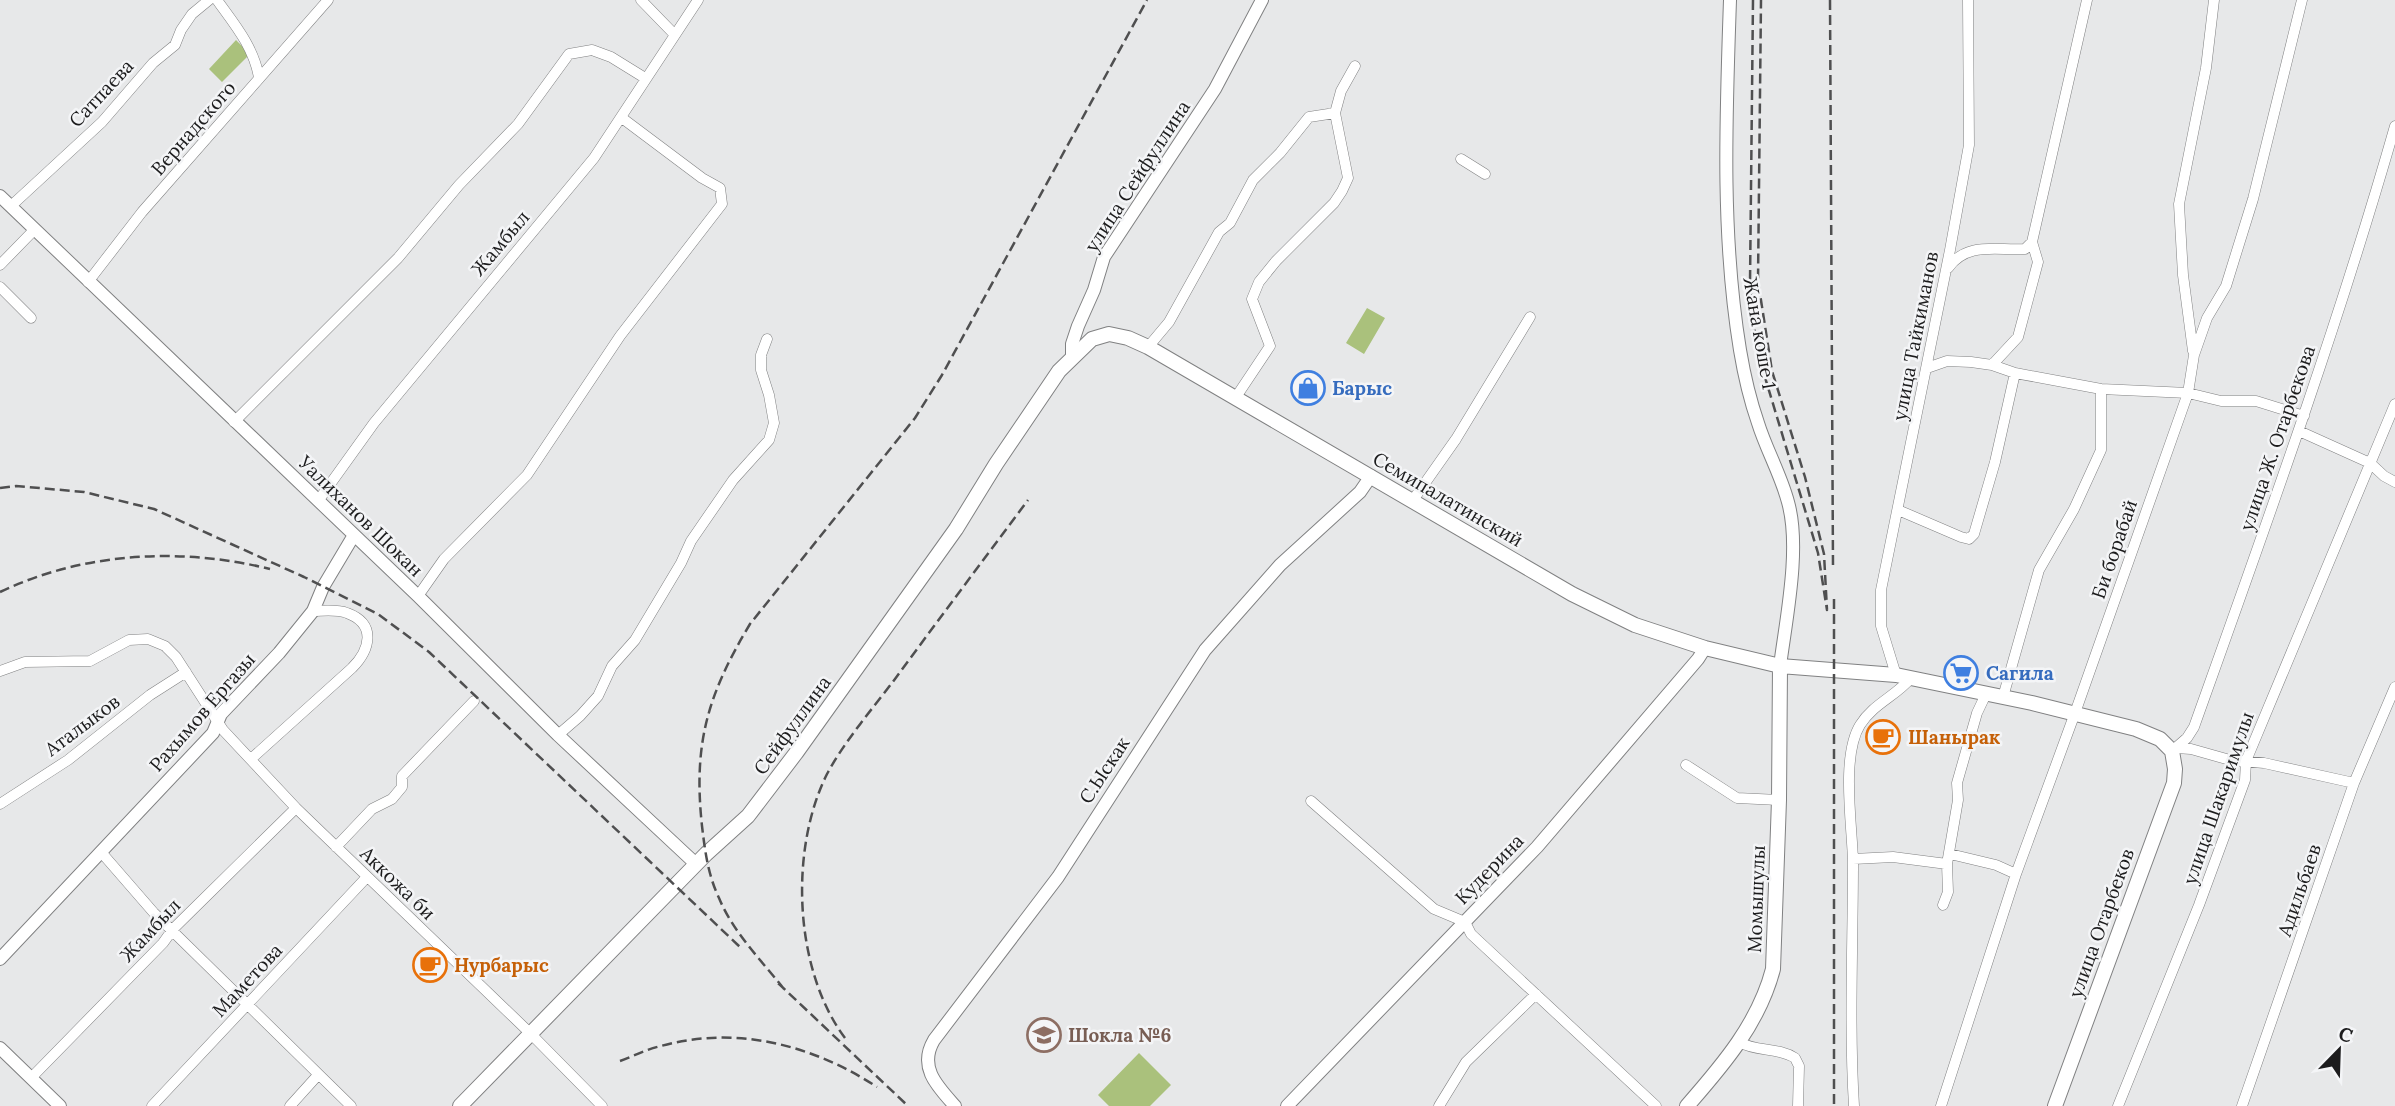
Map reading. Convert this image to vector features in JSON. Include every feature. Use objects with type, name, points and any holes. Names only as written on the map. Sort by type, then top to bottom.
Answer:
[{"type":"main road","name":"Семипалатинский","points":[[1109,334],[1128,338],[1148,347],[1572,594],[1635,625],[1705,648],[1780,666],[1904,677],[2075,713],[2148,733],[2174,750]]},
{"type":"main road","name":"Сейфуллина","points":[[460,1106],[696,864],[748,816],[956,529],[1003,453],[1059,371],[1092,339],[1109,334]]},
{"type":"main road","name":"Момышулы","points":[[1687,1106],[1739,1042],[1767,991],[1773,969],[1780,666]]},
{"type":"main road","name":"улица Отарбеков","points":[[2055,1106],[2174,783],[2174,750]]},
{"type":"street","name":"Сатпаева","points":[[11,206],[102,122],[153,63],[175,45],[192,14],[209,0]]},
{"type":"street","points":[[216,0],[247,41],[255,57],[259,77]]},
{"type":"street","name":"Вернадского","points":[[88,282],[142,212],[328,0]]},
{"type":"street","points":[[640,0],[674,34]]},
{"type":"street","name":"Жамбыл","points":[[318,501],[374,423],[586,168],[622,118],[645,78],[698,0]]},
{"type":"street","name":"улица Сейфуллина","points":[[1250,22],[1251,0]]},
{"type":"street","name":"улица Сейфуллина","points":[[1072,356],[1072,344],[1104,257],[1215,89],[1262,0]]},
{"type":"street","name":"Жана коше 1","points":[[1730,0],[1725,148],[1728,259],[1741,352],[1758,423],[1788,503],[1793,532],[1780,666]]},
{"type":"street","name":"улица Тайкиманов","points":[[1904,677],[1881,626],[1881,590],[1969,145],[1968,0]]},
{"type":"street","points":[[1992,365],[2018,337],[2038,262],[2032,242],[2087,0]]},
{"type":"street","points":[[2194,355],[2183,275],[2179,204],[2206,68],[2214,0]]},
{"type":"street","name":"Би борабай","points":[[1941,1106],[2015,874],[2188,393],[2194,355],[2207,318],[2226,286],[2253,199],[2302,0]]},
{"type":"street","points":[[234,422],[398,258],[459,186],[518,124],[569,54],[592,50],[611,57],[645,78]]},
{"type":"street","points":[[1236,397],[1270,346],[1252,299],[1259,282],[1276,261],[1334,204],[1348,178],[1335,113],[1340,91],[1355,66]]},
{"type":"street","points":[[1148,347],[1169,322],[1219,233],[1230,223],[1253,180],[1280,153],[1308,117],[1335,113]]},
{"type":"street","points":[[418,596],[444,559],[527,475],[620,336],[722,204],[720,188],[702,178],[622,118]]},
{"type":"street","name":"улица Ж. Отарбекова","points":[[2174,750],[2194,727],[2299,431],[2360,248],[2395,126]]},
{"type":"street","points":[[1461,159],[1485,174]]},
{"type":"street","name":"Уалиханов Шокан","points":[[0,195],[418,596],[558,735],[696,864]]},
{"type":"street","points":[[0,265],[35,229]]},
{"type":"street","points":[[1944,274],[1955,258],[1973,249],[2025,249],[2032,242]]},
{"type":"street","points":[[0,287],[31,318]]},
{"type":"street","points":[[1413,500],[1456,439],[1530,317]]},
{"type":"street","points":[[558,735],[598,696],[612,666],[635,639],[681,563],[691,541],[733,480],[769,440],[774,423],[761,370],[761,355],[767,339]]},
{"type":"street","points":[[1927,368],[1947,361],[1992,365],[2015,373],[2101,389],[2188,393],[2221,401],[2256,401],[2304,416]]},
{"type":"street","points":[[1898,510],[1915,515],[1961,537],[1969,539],[1975,534],[2015,373]]},
{"type":"street","points":[[2003,697],[2039,569],[2074,509],[2101,450],[2101,389]]},
{"type":"street","name":"улица Шакаримулы","points":[[2118,1106],[2199,905],[2245,780],[2245,761],[2395,404]]},
{"type":"street","points":[[2299,431],[2370,463],[2395,482]]},
{"type":"street","name":"С.Ыскак","points":[[955,1106],[929,1073],[927,1059],[934,1040],[1058,877],[1205,650],[1280,565],[1360,492],[1371,475]]},
{"type":"street","name":"Рахымов Ергазы","points":[[0,959],[213,733],[221,714],[236,695],[279,653],[313,611],[323,587],[354,535]]},
{"type":"street","points":[[251,759],[352,668],[366,651],[368,635],[360,621],[347,612],[313,611]]},
{"type":"street","name":"Аккожа би","points":[[0,671],[25,662],[90,661],[130,640],[148,639],[165,646],[186,672],[218,721],[296,808],[602,1106]]},
{"type":"street","name":"Кудерина","points":[[1287,1106],[1537,847],[1699,659],[1705,648]]},
{"type":"street","name":"Аталыков","points":[[0,804],[13,793],[68,760],[150,695],[186,672]]},
{"type":"street","points":[[1854,1106],[1850,787],[1852,748],[1860,725],[1881,702],[1903,687],[1904,677]]},
{"type":"street","name":"Адильбаев","points":[[2242,1106],[2354,783],[2395,687]]},
{"type":"street","points":[[1943,905],[1948,892],[1949,859],[1958,800],[1957,783],[1977,713],[1986,694]]},
{"type":"street","points":[[336,847],[372,809],[392,799],[402,787],[402,776],[474,701]]},
{"type":"street","points":[[2174,750],[2191,749],[2230,760],[2354,783]]},
{"type":"street","points":[[1686,765],[1737,798],[1779,800]]},
{"type":"street","points":[[1311,801],[1434,909],[1465,922],[1471,934],[1656,1106]]},
{"type":"street","name":"Жамбыл","points":[[31,1078],[163,943],[173,929],[296,808]]},
{"type":"street","points":[[101,852],[154,913],[351,1106]]},
{"type":"street","points":[[1853,859],[1949,859],[1996,866],[2015,874]]},
{"type":"street","name":"Маметова","points":[[152,1106],[366,878]]},
{"type":"street","points":[[1439,1106],[1466,1062],[1536,993]]},
{"type":"street","points":[[1739,1042],[1747,1047],[1779,1051],[1795,1058],[1799,1066],[1798,1106]]},
{"type":"street","points":[[1,1051],[60,1106]]},
{"type":"street","points":[[290,1106],[318,1075]]},
{"type":"green space","points":[[236,40],[250,54],[222,82],[209,69]]},
{"type":"green space","points":[[1367,308],[1385,318],[1364,354],[1346,343]]},
{"type":"green space","points":[[1139,1053],[1171,1085],[1150,1106],[1109,1106],[1098,1095]]},
{"type":"railway","points":[[784,989],[732,922],[715,889],[710,872],[702,826],[700,769],[702,744],[714,697],[750,624],[915,418],[942,375],[1147,0]]},
{"type":"railway","points":[[1753,0],[1750,283],[1754,327],[1764,374],[1818,553],[1827,610],[1824,554],[1805,477],[1772,371],[1758,281],[1761,0]]},
{"type":"railway","points":[[1830,0],[1833,567]]},
{"type":"railway","points":[[0,488],[16,486],[84,492],[154,509],[378,614],[429,652],[740,947]]},
{"type":"railway","points":[[845,1038],[828,1010],[815,979],[807,945],[803,873],[815,804],[827,774],[850,738],[1028,500]]},
{"type":"railway","points":[[0,592],[65,568],[133,557],[202,558],[270,569]]},
{"type":"railway","points":[[1834,599],[1834,1106]]},
{"type":"railway","points":[[778,983],[908,1106]]},
{"type":"railway","points":[[620,1061],[656,1047],[689,1040],[745,1039],[800,1050],[852,1072],[877,1087]]},
{"type":"place","name":"Барыс","points":[[1308,388]]},
{"type":"place","name":"Сагила","points":[[1961,673]]},
{"type":"place","name":"Шанырак","points":[[1883,737]]},
{"type":"place","name":"Нурбарыс","points":[[430,965]]},
{"type":"place","name":"Шокла №6","points":[[1044,1035]]}]
